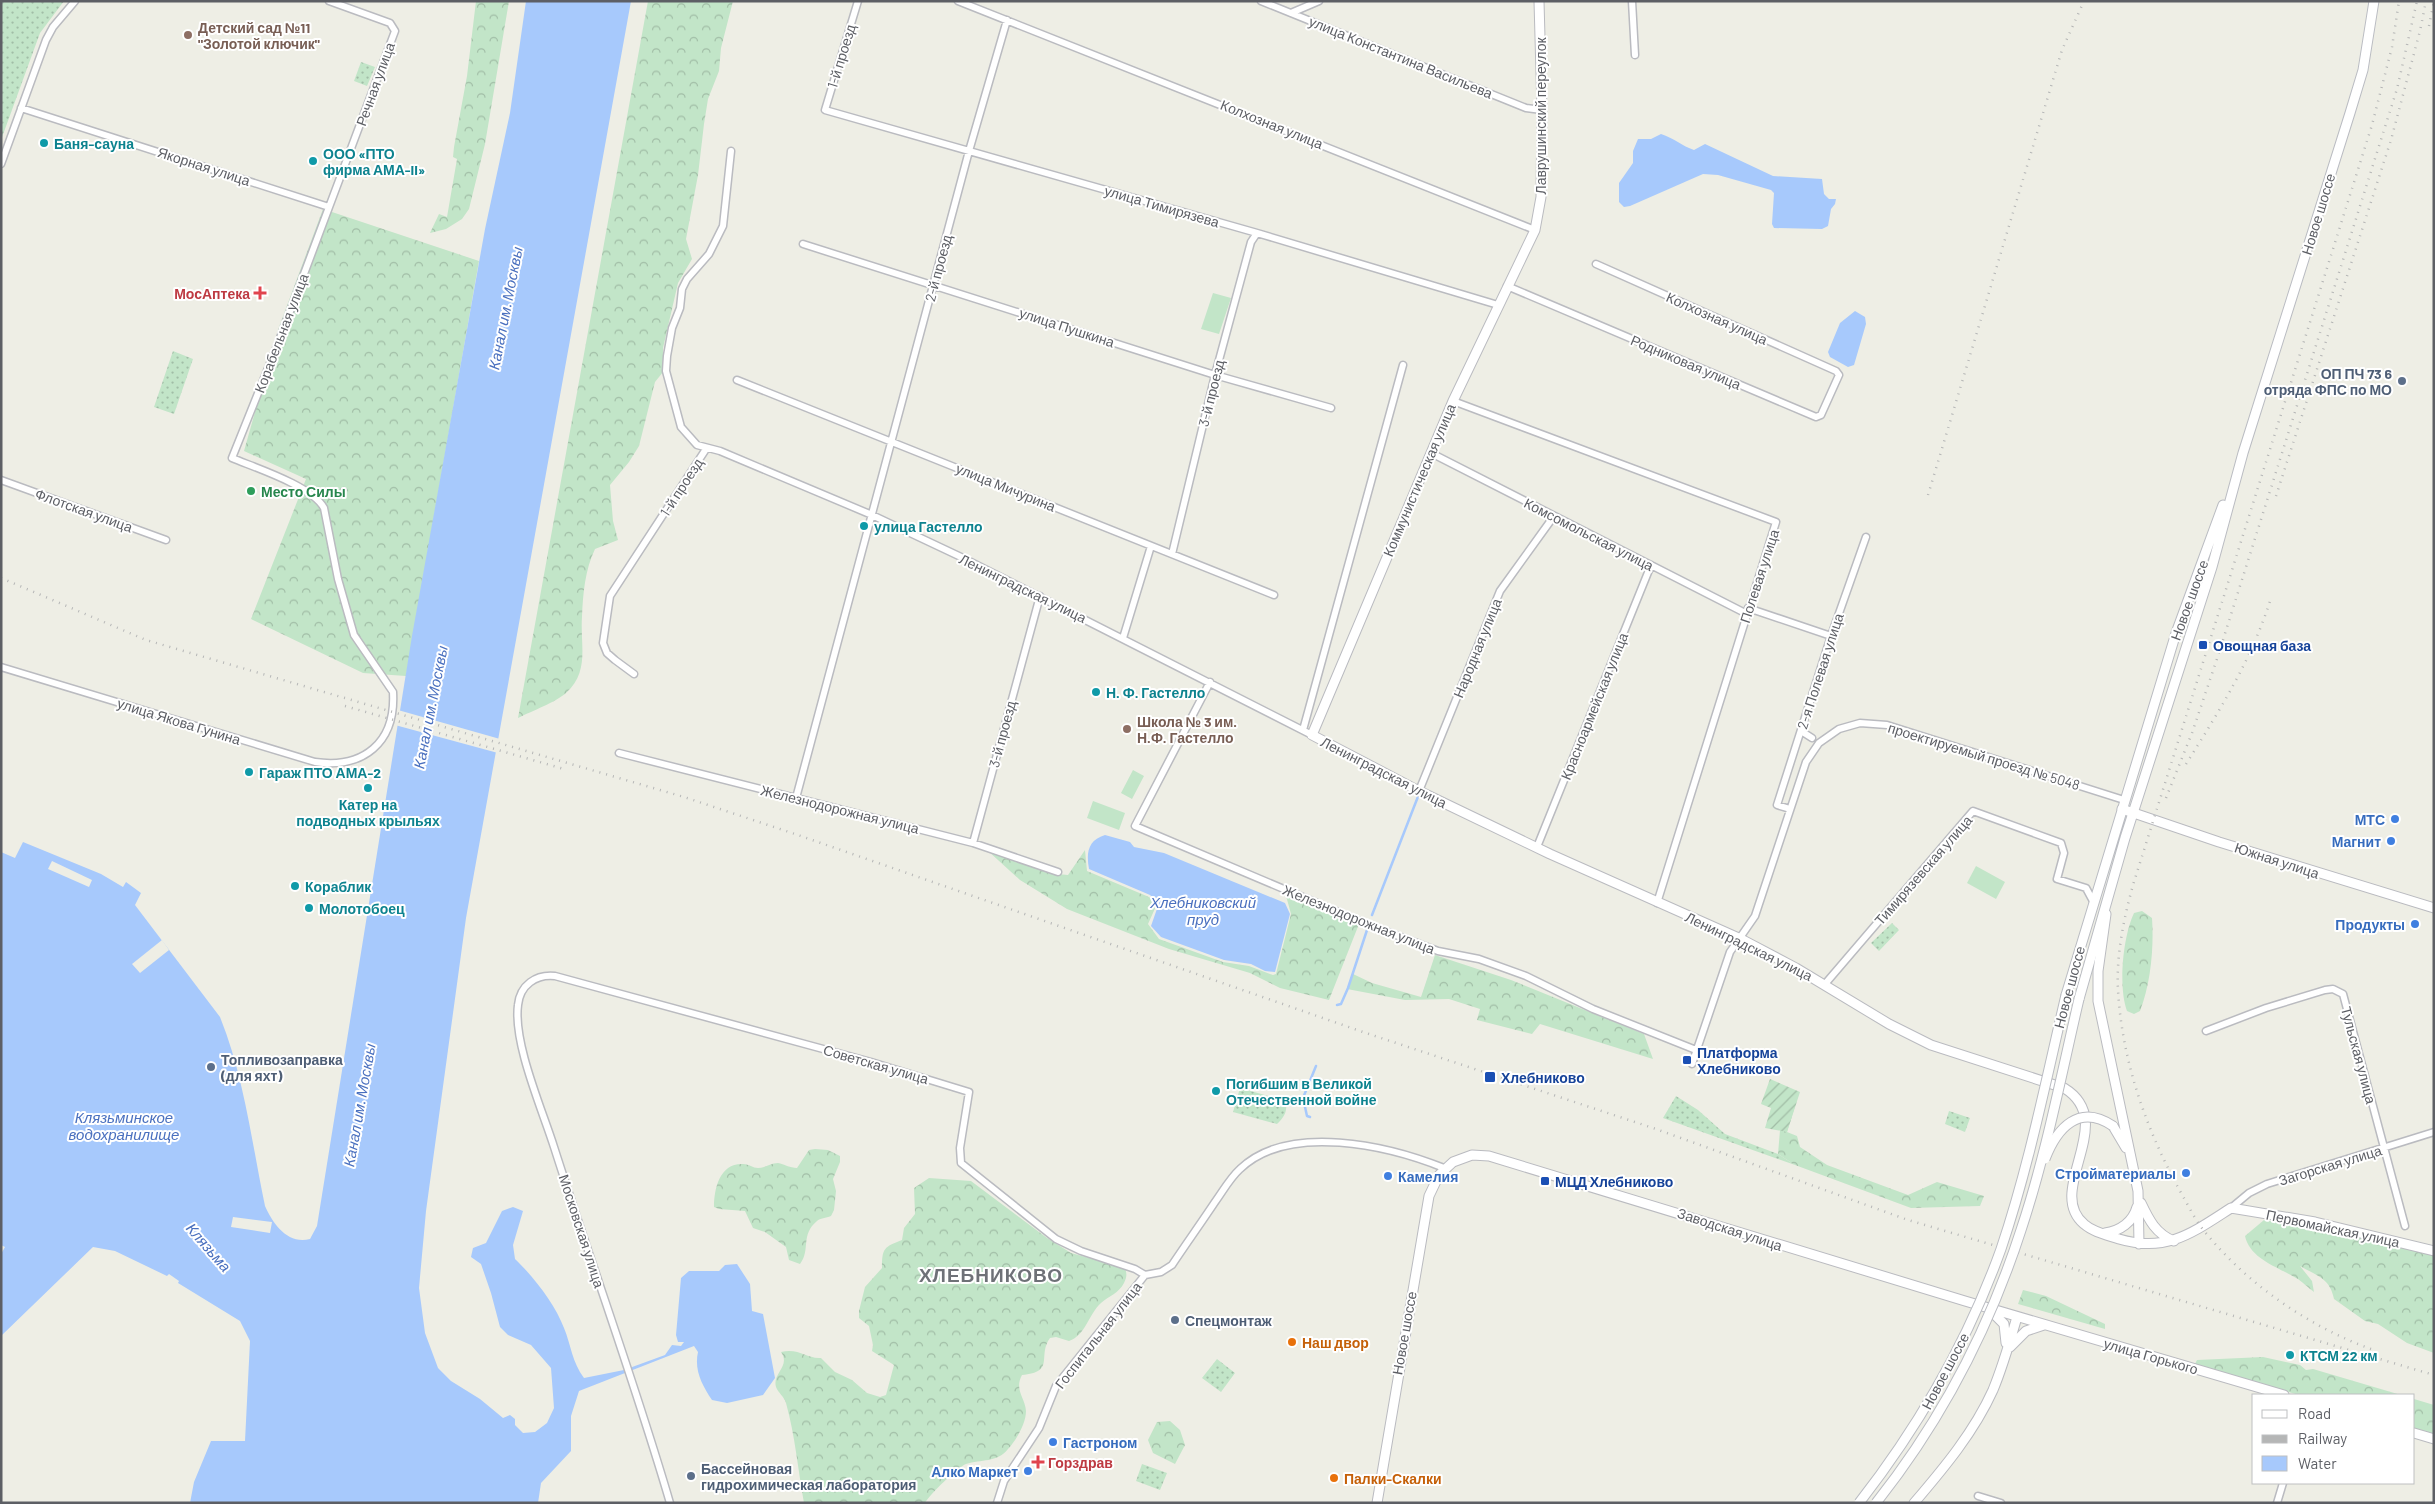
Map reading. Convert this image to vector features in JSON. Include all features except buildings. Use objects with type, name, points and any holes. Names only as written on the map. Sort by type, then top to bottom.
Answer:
[{"type":"street","points":[[1,164],[49,33],[75,1]]},
{"type":"street","name":"Речная улица","points":[[329,1],[390,23],[394,31],[329,207]]},
{"type":"street","name":"1-й проезд","points":[[825,110],[858,1]]},
{"type":"street","name":"Колхозная улица","points":[[958,1],[1535,230]]},
{"type":"street","name":"улица Константина Васильева","points":[[1260,1],[1526,108],[1542,110]]},
{"type":"street","points":[[1291,13],[1319,1]]},
{"type":"street","name":"Лаврушинский переулок","points":[[1535,230],[1541,198],[1542,110],[1539,1]]},
{"type":"street","points":[[1632,1],[1635,55]]},
{"type":"street","name":"Новое шоссе","points":[[1876,1503],[1935,1419],[1971,1354],[2001,1286],[2029,1204],[2079,999],[2112,883],[2212,567],[2243,453],[2355,96],[2369,39],[2374,1]]},
{"type":"street","name":"2-й проезд","points":[[872,515],[969,151],[1007,20]]},
{"type":"street","name":"Якорная улица","points":[[21,108],[329,207]]},
{"type":"street","name":"улица Тимирязева","points":[[825,110],[1257,233],[1498,305]]},
{"type":"street","name":"1-й проезд","points":[[634,674],[607,652],[603,643],[610,596],[706,449],[697,445],[681,427],[666,371],[667,356],[672,328],[680,308],[682,289],[687,279],[709,254],[723,226],[731,150]]},
{"type":"street","name":"Корабельная улица","points":[[329,207],[232,458],[292,484],[320,500],[324,508],[338,579],[351,626],[360,646],[390,685],[394,701],[387,733],[376,747],[359,759]]},
{"type":"street","name":"Коммунистическая улица","points":[[1312,735],[1453,401],[1535,230]]},
{"type":"street","name":"3-й проезд","points":[[1172,554],[1215,375],[1251,242],[1257,233]]},
{"type":"street","name":"улица Пушкина","points":[[803,244],[934,284],[1215,375],[1331,408]]},
{"type":"street","name":"Колхозная улица","points":[[1596,264],[1838,373]]},
{"type":"street","name":"Родниковая улица","points":[[1508,286],[1816,417],[1821,415],[1838,373]]},
{"type":"street","points":[[1303,730],[1403,365]]},
{"type":"street","name":"улица Мичурина","points":[[737,380],[1274,595]]},
{"type":"street","name":"Полевая улица","points":[[1453,401],[1776,522],[1657,903]]},
{"type":"street","name":"Ленинградская улица","points":[[706,449],[720,451],[872,515],[1040,596],[1419,791],[1657,903],[1741,939],[1825,984],[1889,1024],[1931,1045],[2064,1088],[2075,1095],[2081,1104],[2086,1125],[2074,1182],[2072,1200],[2074,1209],[2084,1225],[2102,1234]]},
{"type":"street","name":"Новое шоссе","points":[[1859,1503],[1897,1453],[1923,1412],[1959,1348],[1989,1281],[2016,1200],[2066,995],[2099,882],[2176,632],[2243,453]]},
{"type":"street","name":"Комсомольская улица","points":[[1430,454],[1651,565],[1748,611],[1831,636]]},
{"type":"street","name":"Флотская улица","points":[[1,480],[166,540]]},
{"type":"street","points":[[796,798],[872,515]]},
{"type":"street","name":"Народная улица","points":[[1419,791],[1500,591],[1554,516]]},
{"type":"street","name":"2-я Полевая улица","points":[[1790,809],[1778,805],[1831,636],[1866,537]]},
{"type":"street","points":[[1123,638],[1151,546]]},
{"type":"street","name":"Красноармейская улица","points":[[1538,847],[1651,565]]},
{"type":"street","name":"3-й проезд","points":[[972,843],[1040,596]]},
{"type":"street","name":"улица Якова Гунина","points":[[1,666],[315,762],[327,764],[359,759]]},
{"type":"street","name":"Железнодорожная улица","points":[[1210,682],[1135,826],[1364,923],[1438,950],[1479,959],[1526,976],[1593,1008],[1696,1050]]},
{"type":"street","name":"проектируемый проезд № 5048","points":[[1741,939],[1755,916],[1806,762],[1819,743],[1839,729],[1860,723],[1873,723],[1897,728],[2123,805]]},
{"type":"street","points":[[1800,731],[1812,738]]},
{"type":"street","name":"Железнодорожная улица","points":[[619,753],[972,843],[1058,872]]},
{"type":"street","name":"Южная улица","points":[[2123,805],[2133,813],[2219,842],[2434,908]]},
{"type":"street","name":"Тимирязевская улица","points":[[1825,984],[1973,811],[2061,843],[2064,853],[2057,879],[2086,888]]},
{"type":"street","points":[[2093,902],[2086,888],[2099,882]]},
{"type":"street","points":[[2112,883],[2098,971],[2098,1001],[2140,1201],[2151,1224],[2166,1238],[2174,1241]]},
{"type":"street","points":[[1692,1064],[1730,952],[1741,939]]},
{"type":"street","name":"Советская улица","points":[[518,1004],[527,985],[536,977],[555,976],[871,1062],[969,1092],[961,1138],[961,1163],[1056,1239],[1082,1251],[1135,1268],[1145,1275]]},
{"type":"street","name":"Тульская улица","points":[[2206,1031],[2266,1008],[2325,990],[2333,989],[2343,994],[2405,1226]]},
{"type":"street","name":"Московская улица","points":[[518,1004],[520,1038],[532,1078],[631,1376],[670,1503]]},
{"type":"street","points":[[2029,1204],[2051,1144],[2064,1126],[2076,1119],[2092,1117],[2113,1126],[2130,1155]]},
{"type":"street","name":"Загорская улица","points":[[2231,1208],[2249,1193],[2267,1184],[2434,1132]]},
{"type":"street","name":"Госпитальная улица","points":[[997,1503],[1004,1480],[1039,1428],[1056,1386],[1145,1275],[1161,1272],[1172,1265],[1241,1168],[1269,1150],[1305,1143],[1353,1144],[1408,1155],[1444,1168]]},
{"type":"street","name":"Заводская улица","points":[[1444,1168],[1472,1155],[1489,1156],[2017,1316]]},
{"type":"street","name":"Новое шоссе","points":[[1376,1503],[1425,1211],[1434,1182],[1444,1168]]},
{"type":"street","points":[[2102,1234],[2112,1232],[2125,1225],[2136,1213],[2140,1201]]},
{"type":"street","points":[[2139,1244],[2140,1201]]},
{"type":"street","points":[[2102,1234],[2139,1244],[2160,1244],[2174,1241],[2231,1208]]},
{"type":"street","name":"Первомайская улица","points":[[2231,1208],[2315,1222],[2434,1251]]},
{"type":"street","points":[[1987,1307],[2004,1324],[2007,1351]]},
{"type":"street","points":[[1914,1503],[1946,1464],[1973,1425],[1992,1390],[2007,1351],[2017,1316]]},
{"type":"street","name":"улица Горького","points":[[2017,1316],[2281,1394]]},
{"type":"street","points":[[2007,1351],[2026,1331],[2047,1325]]},
{"type":"street","points":[[2415,1433],[2434,1439]]},
{"type":"street","points":[[2277,1503],[2283,1484]]},
{"type":"street","points":[[1978,1496],[2000,1503]]},
{"type":"green space","points":[[1,1],[64,1],[40,33],[1,140]]},
{"type":"green space","points":[[476,1],[509,1],[485,144],[469,209],[462,219],[446,229],[430,233],[439,214],[447,217],[457,159],[453,157],[454,147],[467,76]]},
{"type":"green space","points":[[648,1],[733,1],[721,48],[719,71],[708,99],[704,124],[698,175],[686,239],[692,259],[678,283],[663,348],[663,372],[655,382],[639,446],[629,462],[610,485],[613,521],[618,540],[595,549],[589,565],[583,599],[582,657],[578,676],[573,685],[562,696],[518,718]]},
{"type":"green space","points":[[361,62],[375,67],[367,86],[354,81]]},
{"type":"green space","points":[[323,209],[479,261],[406,676],[363,673],[251,619],[306,479],[244,451],[279,327]]},
{"type":"green space","points":[[1213,293],[1231,298],[1219,334],[1201,329]]},
{"type":"green space","points":[[173,351],[193,359],[174,414],[154,407]]},
{"type":"green space","points":[[1133,770],[1144,776],[1132,799],[1121,793]]},
{"type":"green space","points":[[1093,801],[1125,813],[1119,830],[1087,818]]},
{"type":"green space","points":[[987,850],[1057,874],[1068,875],[1085,850],[1087,871],[1149,897],[1157,904],[1148,924],[1159,939],[1223,962],[1249,966],[1273,975],[1276,974],[1291,914],[1285,892],[1359,924],[1329,1000],[1280,988],[1250,973],[1169,949],[1067,909],[1020,880]]},
{"type":"green space","points":[[1976,866],[2005,882],[1996,899],[1967,883]]},
{"type":"green space","points":[[2142,911],[2152,918],[2153,941],[2147,989],[2140,1011],[2134,1014],[2127,1011],[2124,1001],[2123,962],[2130,923],[2134,913]]},
{"type":"green space","points":[[1892,923],[1899,930],[1879,951],[1871,943]]},
{"type":"green space","points":[[1435,955],[1511,980],[1644,1034],[1653,1059],[1540,1024],[1532,1034],[1477,1020],[1480,1009],[1449,999],[1405,1000],[1347,989],[1353,974],[1372,983],[1421,997]]},
{"type":"green space","points":[[1770,1079],[1800,1092],[1787,1132],[1765,1128],[1771,1108],[1761,1104]]},
{"type":"green space","points":[[1240,1088],[1286,1101],[1284,1116],[1277,1124],[1233,1112]]},
{"type":"green space","points":[[1676,1096],[1698,1110],[1725,1134],[1778,1154],[1795,1165],[1663,1118]]},
{"type":"green space","points":[[1796,1103],[1787,1132],[1797,1136],[1800,1147],[1827,1165],[1908,1195],[1937,1182],[1984,1196],[1980,1206],[1911,1208],[1795,1165],[1778,1154],[1780,1130]]},
{"type":"green space","points":[[1949,1111],[1970,1118],[1965,1132],[1945,1124]]},
{"type":"green space","points":[[809,1150],[828,1150],[840,1156],[840,1162],[833,1179],[836,1191],[834,1210],[831,1216],[818,1220],[812,1226],[800,1264],[789,1260],[786,1247],[765,1232],[753,1228],[745,1211],[714,1207],[717,1185],[724,1172],[729,1168],[743,1164],[761,1168],[778,1163],[797,1168]]},
{"type":"green space","points":[[929,1178],[971,1181],[1047,1238],[1071,1253],[1125,1268],[1125,1281],[1114,1294],[1101,1303],[1083,1330],[1075,1338],[1069,1341],[1056,1337],[1050,1338],[1046,1345],[1042,1367],[1032,1373],[1022,1375],[1019,1389],[1025,1406],[1026,1416],[1017,1436],[999,1457],[972,1462],[962,1466],[925,1503],[804,1503],[789,1415],[785,1401],[778,1391],[775,1382],[784,1361],[781,1352],[793,1351],[821,1358],[835,1372],[852,1380],[867,1393],[880,1397],[886,1395],[894,1365],[872,1351],[873,1345],[869,1326],[859,1318],[859,1311],[865,1287],[882,1268],[885,1249],[902,1240],[904,1228],[915,1214],[914,1188]]},
{"type":"green space","points":[[2264,1220],[2392,1244],[2434,1256],[2434,1353],[2407,1343],[2378,1324],[2365,1321],[2334,1299],[2329,1286],[2317,1275],[2300,1266],[2312,1281],[2314,1292],[2298,1279],[2266,1262],[2253,1251],[2245,1236]]},
{"type":"green space","points":[[2023,1290],[2046,1296],[2105,1324],[2105,1329],[2018,1304]]},
{"type":"green space","points":[[2263,1357],[2300,1365],[2306,1370],[2313,1369],[2398,1394],[2296,1394],[2195,1364],[2197,1360]]},
{"type":"green space","points":[[1217,1359],[1235,1373],[1221,1392],[1202,1378]]},
{"type":"green space","points":[[2415,1399],[2434,1405],[2434,1435],[2415,1429]]},
{"type":"green space","points":[[1170,1421],[1180,1430],[1185,1445],[1175,1464],[1153,1453],[1148,1440],[1157,1422]]},
{"type":"green space","points":[[1142,1464],[1167,1473],[1160,1490],[1136,1481]]},
{"type":"water","points":[[526,1],[631,1],[466,918],[426,1211],[419,1288],[425,1333],[438,1368],[451,1381],[480,1399],[503,1418],[510,1415],[515,1419],[515,1425],[523,1433],[535,1432],[547,1423],[554,1408],[551,1368],[531,1345],[508,1335],[500,1327],[481,1264],[471,1257],[473,1248],[486,1243],[502,1211],[513,1207],[523,1211],[513,1245],[515,1259],[536,1282],[555,1309],[564,1328],[577,1366],[584,1378],[624,1370],[665,1355],[672,1345],[681,1346],[684,1342],[678,1342],[676,1335],[681,1278],[689,1271],[719,1271],[725,1265],[737,1264],[750,1284],[752,1311],[763,1314],[775,1378],[763,1395],[727,1403],[712,1400],[705,1389],[698,1371],[698,1352],[694,1346],[579,1391],[571,1416],[571,1451],[541,1483],[538,1503],[190,1503],[194,1482],[211,1441],[245,1441],[250,1341],[240,1321],[178,1283],[179,1281],[169,1274],[167,1276],[115,1251],[93,1247],[1,1336],[1,1254],[5,1247],[1,1245],[1,852],[15,858],[23,842],[101,874],[123,887],[126,882],[141,893],[135,905],[220,1017],[235,1063],[247,1110],[265,1206],[268,1213],[282,1232],[288,1236],[302,1240],[310,1239],[317,1226],[412,636],[485,229],[510,113]]},
{"type":"water","points":[[1661,134],[1694,150],[1705,144],[1773,176],[1822,179],[1824,194],[1829,199],[1836,199],[1831,209],[1828,226],[1822,229],[1774,228],[1772,224],[1774,193],[1771,190],[1718,175],[1703,174],[1624,207],[1619,202],[1619,183],[1633,163],[1633,151],[1638,139],[1651,139]]},
{"type":"water","points":[[1855,311],[1865,317],[1866,324],[1854,365],[1848,367],[1830,357],[1828,352],[1840,323]]},
{"type":"water","name":"Хлебниковский пруд","points":[[1105,835],[1130,842],[1134,847],[1164,853],[1285,903],[1290,914],[1275,972],[1265,971],[1251,964],[1224,960],[1161,937],[1151,926],[1159,903],[1150,895],[1089,869],[1088,853],[1090,848],[1095,840]]},
{"type":"pier","points":[[398,710],[500,739],[498,753],[395,725]]},
{"type":"pier","points":[[52,861],[92,880],[89,887],[48,869]]},
{"type":"pier","points":[[162,940],[169,950],[140,973],[132,964]]},
{"type":"pier","points":[[233,1217],[272,1222],[270,1233],[231,1227]]},
{"type":"waterway","points":[[1372,915],[1419,794]]},
{"type":"waterway","points":[[1337,1005],[1341,1004],[1348,988],[1367,930]]},
{"type":"waterway","points":[[1310,1117],[1307,1116],[1303,1098],[1316,1066]]},
{"type":"railway","points":[[1928,495],[2062,50],[2084,1]]},
{"type":"railway","points":[[2371,1349],[2323,1328],[2278,1300],[2236,1266],[2198,1223],[2168,1167],[2146,1119],[2138,1094],[2130,1068],[2120,1016],[2118,963],[2121,937],[2133,885],[2372,125],[2392,47],[2399,1]]},
{"type":"railway","points":[[2166,798],[2192,733],[2216,662],[2397,89],[2417,1]]},
{"type":"railway","points":[[2276,496],[2391,140],[2420,31],[2426,1]]},
{"type":"railway","points":[[2429,26],[2434,1]]},
{"type":"railway","points":[[1,578],[146,640],[684,797],[1363,1032],[1653,1128],[1908,1220],[2434,1375]]},
{"type":"railway","points":[[2186,764],[2223,704],[2245,663],[2271,598]]},
{"type":"railway","points":[[345,706],[564,769]]},
{"type":"place","name":"Детский сад №11 \"Золотой ключик\"","points":[[188,35]]},
{"type":"place","name":"Баня-сауна","points":[[44,143]]},
{"type":"place","name":"ООО «ПТО фирма АМА-II»","points":[[313,161]]},
{"type":"place","name":"МосАптека","points":[[260,293]]},
{"type":"place","name":"ОП ПЧ 73 6 отряда ФПС по МО","points":[[2402,381]]},
{"type":"place","name":"Место Силы","points":[[251,491]]},
{"type":"place","name":"улица Гастелло","points":[[864,526]]},
{"type":"place","name":"Овощная база","points":[[2203,645]]},
{"type":"place","name":"Н. Ф. Гастелло","points":[[1096,692]]},
{"type":"place","name":"Школа № 3 им. Н.Ф. Гастелло","points":[[1127,729]]},
{"type":"place","name":"Гараж ПТО АМА-2","points":[[249,772]]},
{"type":"place","name":"Катер на подводных крыльях","points":[[368,788]]},
{"type":"place","name":"МТС","points":[[2395,819]]},
{"type":"place","name":"Магнит","points":[[2391,841]]},
{"type":"place","name":"Кораблик","points":[[295,886]]},
{"type":"place","name":"Молотобоец","points":[[309,908]]},
{"type":"place","name":"Продукты","points":[[2415,924]]},
{"type":"place","name":"Платформа Хлебниково","points":[[1687,1060]]},
{"type":"place","name":"Топливозаправка (для яхт)","points":[[211,1067]]},
{"type":"place","name":"Хлебниково","points":[[1490,1077]]},
{"type":"place","name":"Погибшим в Великой Отечественной войне","points":[[1216,1091]]},
{"type":"place","name":"Стройматериалы","points":[[2186,1173]]},
{"type":"place","name":"Камелия","points":[[1388,1176]]},
{"type":"place","name":"МЦД Хлебниково","points":[[1545,1181]]},
{"type":"place","name":"Спецмонтаж","points":[[1175,1320]]},
{"type":"place","name":"Наш двор","points":[[1292,1342]]},
{"type":"place","name":"КТСМ 22 км","points":[[2290,1355]]},
{"type":"place","name":"Гастроном","points":[[1053,1442]]},
{"type":"place","name":"Горздрав","points":[[1038,1462]]},
{"type":"place","name":"Алко Маркет","points":[[1028,1471]]},
{"type":"place","name":"Бассейновая гидрохимическая лаборатория","points":[[691,1476]]},
{"type":"place","name":"Палки-Скалки","points":[[1334,1478]]},
{"type":"district","name":"ХЛЕБНИКОВО","points":[[991,1274]]},
{"type":"water label","name":"Канал им. Москвы","points":[[505,308]]},
{"type":"water label","name":"Канал им. Москвы","points":[[430,707]]},
{"type":"water label","name":"Канал им. Москвы","points":[[359,1105]]},
{"type":"water label","name":"Клязьминское водохранилище","points":[[124,1126]]},
{"type":"water label","name":"Клязьма","points":[[209,1247]]}]
